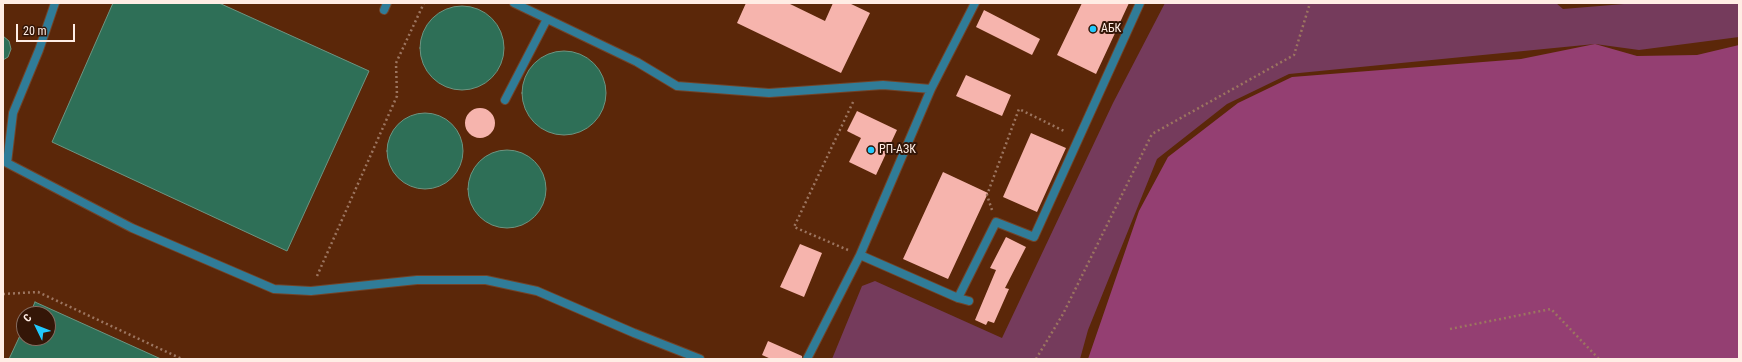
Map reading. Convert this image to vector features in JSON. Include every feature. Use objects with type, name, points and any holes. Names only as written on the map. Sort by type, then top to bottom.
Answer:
[{"type":"lane","points":[[55,3],[39,50],[13,113],[5,162],[132,228],[274,289],[311,291],[417,280],[486,280],[537,291],[634,333],[700,359]]},
{"type":"lane","points":[[514,3],[637,62],[677,86],[769,93],[883,85],[931,89]]},
{"type":"lane","points":[[807,359],[860,255],[931,89],[975,3]]},
{"type":"lane","points":[[958,298],[996,222],[1034,237],[1140,3]]},
{"type":"lane","points":[[505,100],[547,19]]},
{"type":"lane","points":[[860,255],[958,298],[969,301]]},
{"type":"path","points":[[311,291],[397,96],[396,63],[424,3]]},
{"type":"path","points":[[1036,359],[1063,314],[1152,134],[1294,55],[1310,3]]},
{"type":"path","points":[[860,86],[794,227],[860,255]]},
{"type":"path","points":[[996,222],[987,195],[1019,109],[1079,138]]},
{"type":"path","points":[[3,294],[38,292],[182,359]]},
{"type":"path","points":[[1450,329],[1551,309],[1599,359]]},
{"type":"shaded area","points":[[113,3],[219,3],[369,71],[287,251],[52,142]]},
{"type":"shaded area","points":[[1165,3],[1556,3],[1563,9],[1636,3],[1739,3],[1739,37],[1639,50],[1595,44],[1289,74],[1227,104],[1157,159],[1088,330],[1080,359],[832,359],[862,286],[875,281],[1002,338],[1113,103]]},
{"type":"shaded area","points":[[462,6],[470,7],[485,13],[497,25],[503,40],[503,56],[497,71],[485,83],[470,89],[462,90],[454,89],[439,83],[427,71],[421,56],[420,48],[421,40],[427,25],[439,13],[454,7]]},
{"type":"shaded area","points":[[3,36],[9,41],[11,49],[8,57],[3,60]]},
{"type":"shaded area","points":[[1595,44],[1637,56],[1697,55],[1739,45],[1739,359],[1088,359],[1139,211],[1168,157],[1238,103],[1292,77],[1521,59]]},
{"type":"shaded area","points":[[564,51],[572,52],[587,58],[599,70],[605,85],[605,101],[599,116],[587,128],[572,134],[564,135],[556,134],[541,128],[529,116],[523,101],[522,93],[523,85],[529,70],[541,58],[556,52]]},
{"type":"shaded area","points":[[417,113],[433,113],[446,119],[457,130],[463,143],[461,166],[446,183],[433,189],[417,189],[404,183],[389,166],[387,159],[387,143],[393,130],[410,115]]},
{"type":"shaded area","points":[[507,150],[522,153],[534,162],[543,174],[546,189],[543,204],[534,216],[522,225],[507,228],[492,225],[480,216],[471,204],[468,189],[471,174],[480,162],[492,153]]},
{"type":"shaded area","points":[[35,302],[44,306],[33,306]]},
{"type":"shaded area","points":[[56,312],[161,359],[9,359],[16,344],[16,346],[56,346]]},
{"type":"building","points":[[746,3],[788,3],[825,21],[833,3],[849,3],[870,13],[841,73],[737,23]]},
{"type":"building","name":"АБК","points":[[1082,3],[1129,3],[1096,74],[1057,55]]},
{"type":"building","points":[[984,10],[1040,39],[1032,55],[976,27]]},
{"type":"building","points":[[966,75],[1011,95],[1002,116],[956,96]]},
{"type":"building","points":[[480,108],[486,109],[494,117],[494,129],[486,137],[480,138],[474,137],[466,129],[465,123],[466,117],[474,109]]},
{"type":"building","name":"РП-АЗК","points":[[857,111],[897,130],[876,175],[849,162],[861,138],[847,131]]},
{"type":"building","points":[[1031,133],[1066,148],[1037,212],[1003,197]]},
{"type":"building","points":[[943,172],[988,193],[948,279],[903,259]]},
{"type":"building","points":[[1006,237],[1026,247],[1005,288],[1009,289],[994,323],[988,321],[986,325],[975,320],[996,270],[990,268]]},
{"type":"building","points":[[800,244],[822,253],[804,297],[780,287]]},
{"type":"building","points":[[768,341],[802,356],[802,359],[771,359],[762,355]]},
{"type":"place","name":"АБК","points":[[1093,29]]},
{"type":"place","name":"РП-АЗК","points":[[871,150]]}]
